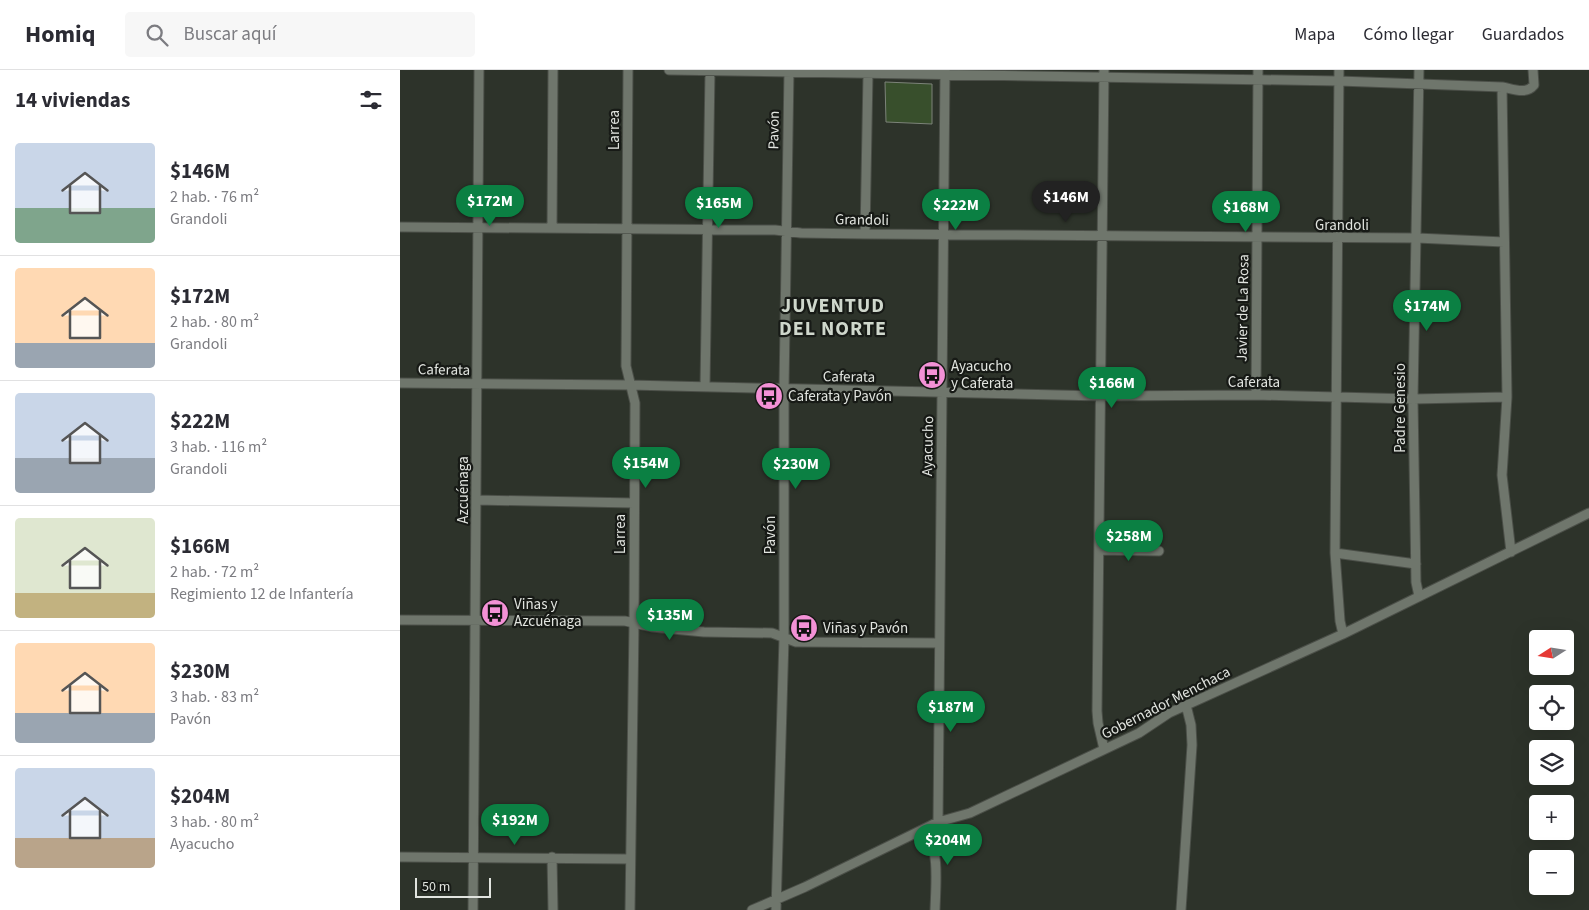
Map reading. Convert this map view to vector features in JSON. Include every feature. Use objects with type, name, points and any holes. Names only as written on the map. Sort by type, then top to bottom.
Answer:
[{"type":"street","name":"Azcuénaga","points":[[473,910],[480,70]]},
{"type":"street","points":[[552,228],[553,70]]},
{"type":"street","name":"Larrea","points":[[628,70],[626,366],[635,402],[630,910]]},
{"type":"street","points":[[668,70],[868,74],[945,72],[1258,75],[1339,81],[1502,87],[1524,91],[1531,89],[1534,85],[1533,70]]},
{"type":"street","points":[[1339,70],[1335,553],[1340,621],[1343,634]]},
{"type":"street","name":"Padre Genesio","points":[[1419,70],[1413,398],[1416,582],[1419,596]]},
{"type":"street","points":[[705,386],[710,71]]},
{"type":"street","name":"Pavón","points":[[776,910],[784,638],[784,389],[789,72]]},
{"type":"street","name":"Ayacucho","points":[[938,822],[945,72]]},
{"type":"street","points":[[1104,73],[1097,711],[1104,749]]},
{"type":"street","points":[[865,234],[868,74]]},
{"type":"street","name":"Javier de La Rosa","points":[[1256,395],[1258,75]]},
{"type":"street","points":[[1502,87],[1507,397],[1502,475],[1511,552]]},
{"type":"street","name":"Grandoli","points":[[400,226],[707,229],[865,234],[1338,239],[1417,238],[1504,242]]},
{"type":"street","name":"Caferata","points":[[400,383],[705,386],[1100,396],[1507,397]]},
{"type":"street","points":[[476,500],[634,504]]},
{"type":"street","name":"Gobernador Menchaca","points":[[752,910],[938,822],[970,813],[1140,733],[1161,718],[1186,705],[1343,634],[1589,513]]},
{"type":"street","points":[[1100,550],[1159,551]]},
{"type":"street","points":[[1335,553],[1416,564]]},
{"type":"street","points":[[400,620],[625,621],[634,624],[704,632],[772,633],[784,638],[807,642],[939,644]]},
{"type":"street","points":[[1181,910],[1192,744],[1191,725],[1186,705]]},
{"type":"street","points":[[927,828],[932,839],[936,858],[935,910]]},
{"type":"street","points":[[400,857],[630,859]]},
{"type":"street","points":[[552,857],[554,910]]},
{"type":"building","points":[[885,82],[932,84],[932,124],[886,122]]},
{"type":"place","name":"Ayacucho y Caferata","points":[[932,375]]},
{"type":"place","name":"Caferata y Pavón","points":[[769,396]]},
{"type":"place","name":"Viñas y Azcuénaga","points":[[495,613]]},
{"type":"place","name":"Viñas y Pavón","points":[[804,628]]},
{"type":"district","name":"JUVENTUD DEL NORTE","points":[[833,318]]}]
